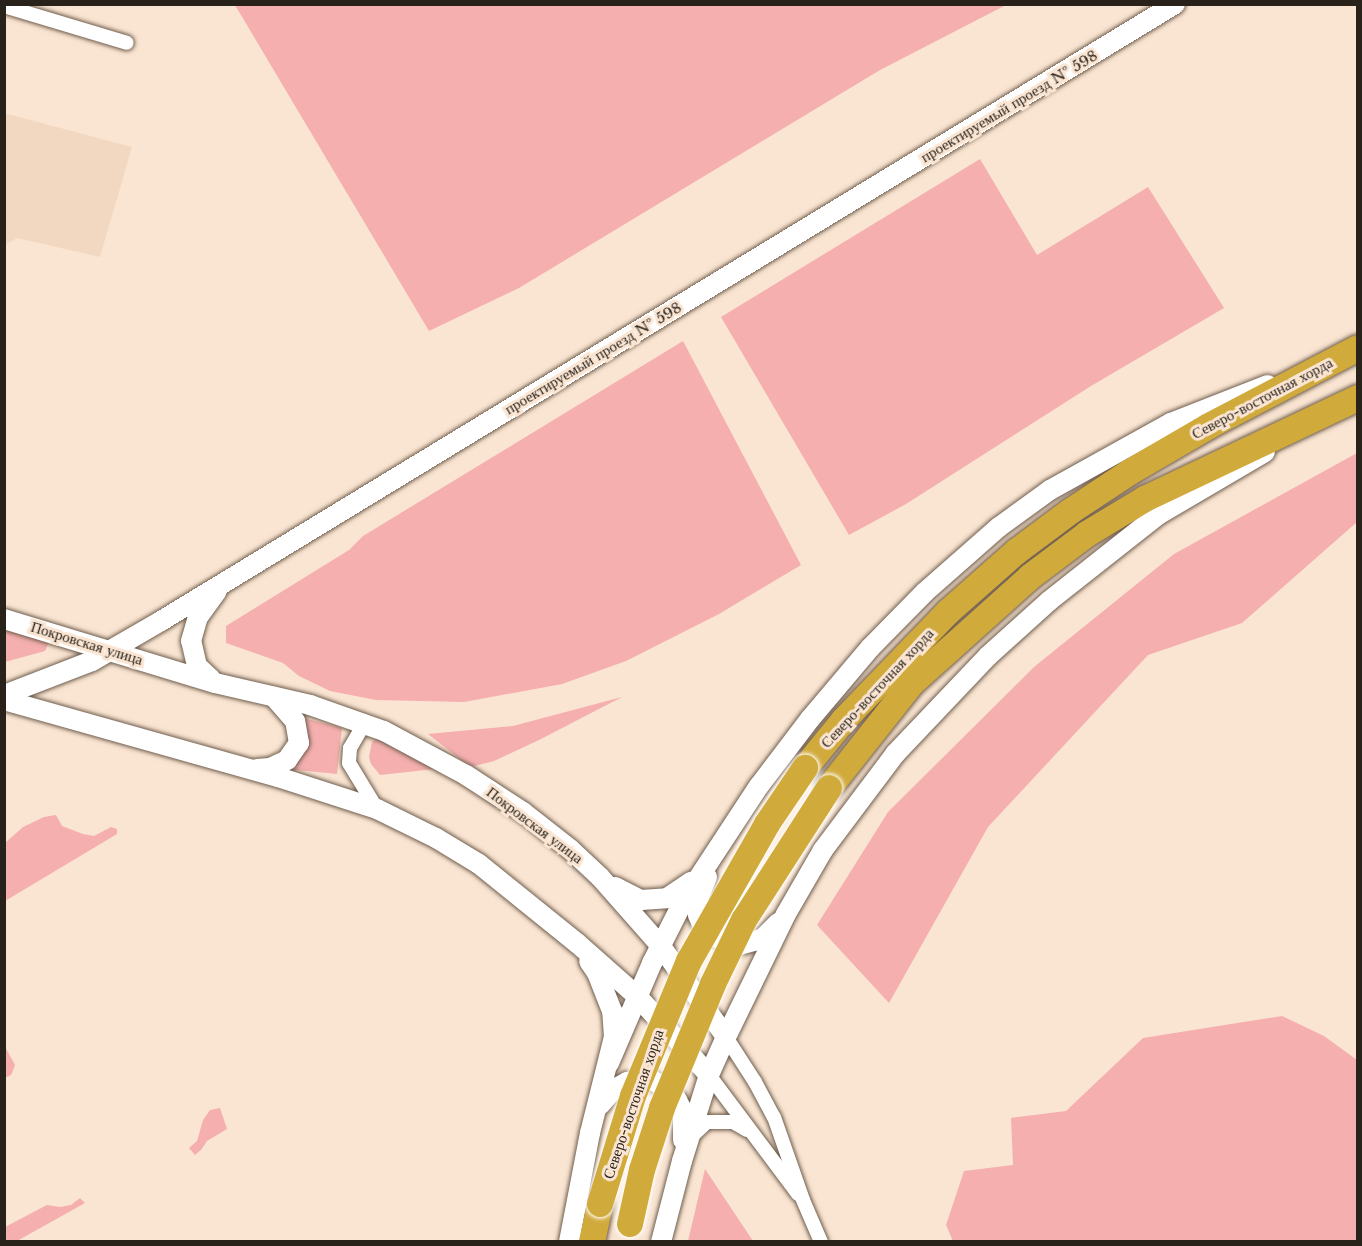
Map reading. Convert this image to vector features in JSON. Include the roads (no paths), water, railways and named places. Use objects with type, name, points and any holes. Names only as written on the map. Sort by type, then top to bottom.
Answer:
[{"type":"highway","name":"Северо-восточная хорда","points":[[592,1242],[600,1204],[633,1096],[689,961],[767,824],[805,768],[844,720],[948,612],[1016,552],[1071,511],[1130,472],[1313,370],[1358,348]]},
{"type":"highway","name":"Северо-восточная хорда","points":[[629,1233],[642,1170],[662,1108],[713,984],[744,920],[828,788],[912,683],[1030,577],[1087,534],[1145,499],[1227,458],[1358,398]]},
{"type":"main road","name":"проектируемый проезд № 598","points":[[4,695],[81,666],[110,652],[1175,4]]},
{"type":"main road","points":[[609,1063],[660,945],[684,900],[759,786],[870,648],[925,592],[999,527],[1050,490],[1171,423],[1236,396],[1313,370]]},
{"type":"main road","points":[[661,1242],[682,1161],[709,1076],[726,1037],[786,914],[823,850],[895,754],[988,656],[1048,601],[1158,515],[1248,464],[1321,416]]},
{"type":"main road","points":[[215,683],[197,666],[190,641],[198,617],[227,579]]},
{"type":"main road","name":"Покровская улица","points":[[4,619],[69,636],[110,652],[215,683],[310,705],[384,731],[466,775],[523,812],[570,849],[600,877],[660,945],[726,1037]]},
{"type":"main road","points":[[245,769],[279,765],[297,749],[298,729],[290,715],[273,697]]},
{"type":"main road","points":[[4,700],[278,777],[378,809],[436,838],[478,864],[577,943],[637,996],[709,1076]]},
{"type":"main road","points":[[600,877],[624,893],[641,900],[667,898],[687,886],[717,850]]},
{"type":"main road","points":[[717,850],[699,897],[698,915],[703,927],[711,935],[735,946],[752,943],[762,939],[786,914]]},
{"type":"main road","points":[[569,1242],[590,1133],[614,1037],[612,1011],[597,972],[577,943]]},
{"type":"main road","points":[[590,1133],[601,1103],[614,1089],[627,1082],[652,1080],[670,1091],[683,1112],[682,1161]]},
{"type":"street","points":[[4,6],[127,43]]},
{"type":"street","points":[[364,724],[350,748],[349,763],[378,809]]},
{"type":"street","points":[[726,1037],[774,1117],[802,1200],[821,1242]]},
{"type":"street","points":[[709,1076],[802,1200]]},
{"type":"street","points":[[682,1161],[692,1136],[707,1122],[733,1122],[755,1135]]}]
